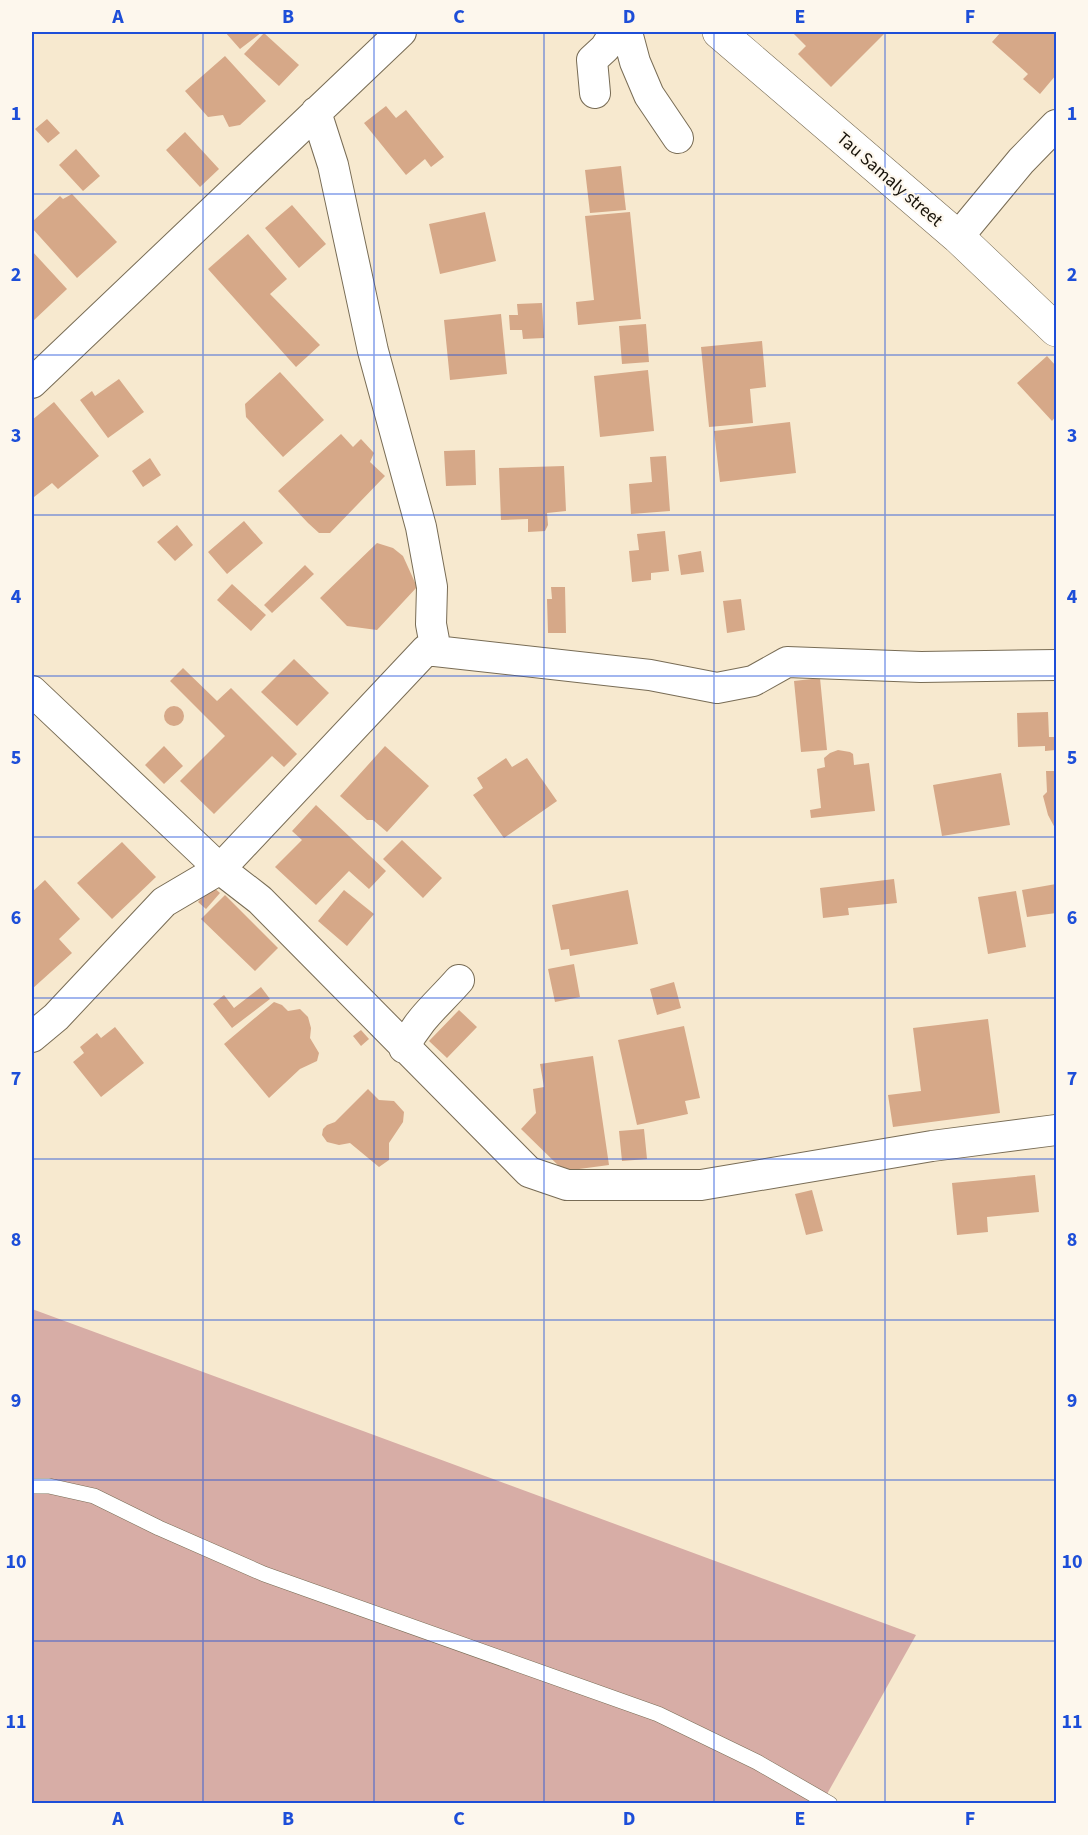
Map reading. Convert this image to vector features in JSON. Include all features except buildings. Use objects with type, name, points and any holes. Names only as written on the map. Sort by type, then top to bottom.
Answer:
[{"type":"street","points":[[32,383],[401,32]]},
{"type":"street","points":[[595,93],[592,60],[605,48],[615,32]]},
{"type":"street","points":[[627,32],[635,62],[650,95],[678,138]]},
{"type":"street","name":"Tau Samaly street","points":[[719,32],[958,237],[1056,330]]},
{"type":"street","points":[[316,112],[333,165],[373,351],[420,527],[432,587],[431,624],[435,651]]},
{"type":"street","points":[[958,237],[1021,161],[1056,125]]},
{"type":"street","points":[[32,1037],[56,1017],[164,902],[220,869],[426,650],[650,675],[717,688],[753,681],[787,662],[910,667],[1056,665]]},
{"type":"street","points":[[32,691],[220,869],[260,900],[529,1172],[567,1185],[701,1185],[932,1146],[1056,1130]]},
{"type":"street","points":[[404,1048],[424,1016],[446,996],[459,980]]},
{"type":"lane","points":[[32,1486],[49,1486],[94,1496],[159,1528],[264,1574],[658,1714],[757,1761],[830,1803]]},
{"type":"shaded area","points":[[32,1309],[916,1635],[822,1803],[32,1803]]}]
